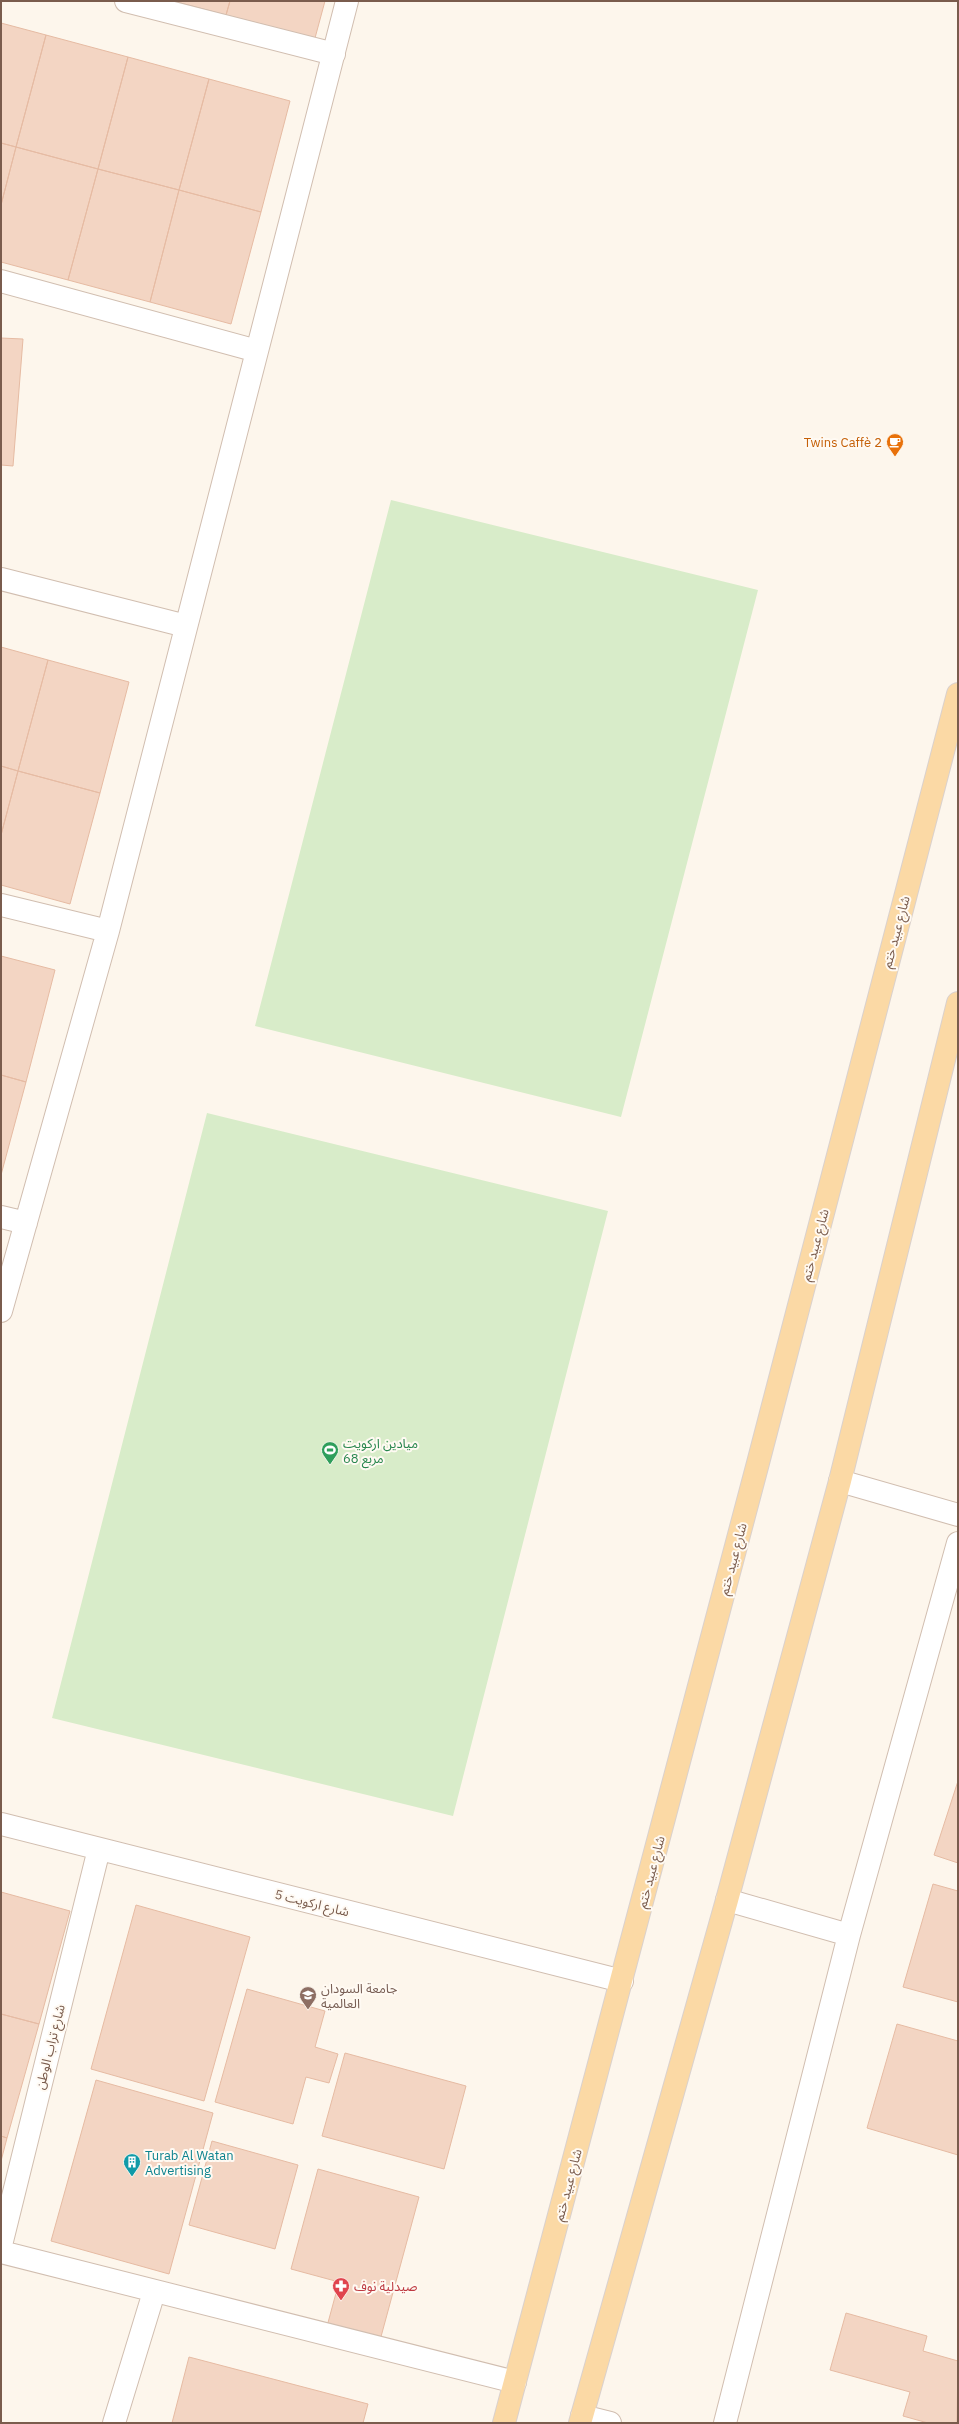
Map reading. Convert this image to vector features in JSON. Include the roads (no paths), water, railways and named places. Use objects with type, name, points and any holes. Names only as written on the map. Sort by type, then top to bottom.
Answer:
[{"type":"main road","name":"شارع عبيد ختم","points":[[504,2423],[622,1981],[958,694]]},
{"type":"main road","points":[[581,2419],[727,1900],[840,1481],[958,1003]]},
{"type":"street","points":[[126,1],[334,54]]},
{"type":"street","points":[[1,1311],[108,931],[347,1]]},
{"type":"street","points":[[1,281],[257,351]]},
{"type":"street","points":[[1,579],[186,626]]},
{"type":"street","points":[[1,905],[108,931]]},
{"type":"street","points":[[1,1217],[26,1223]]},
{"type":"street","points":[[840,1481],[958,1515]]},
{"type":"street","points":[[725,2423],[849,1935],[958,1543]]},
{"type":"street","name":"شارع اركويت 5","points":[[1,1824],[622,1981]]},
{"type":"street","name":"شارع تراب الوطن","points":[[1,2245],[99,1850]]},
{"type":"street","points":[[727,1900],[849,1935]]},
{"type":"street","points":[[1,2252],[154,2292],[515,2382]]},
{"type":"street","points":[[114,2423],[154,2292]]},
{"type":"street","points":[[581,2419],[610,2423]]},
{"type":"place","name":"Twins Caffè 2","points":[[895,457]]},
{"type":"place","name":"ميادين اركويت مربع 68","points":[[330,1465]]},
{"type":"place","name":"جامعة السودان العالمية","points":[[308,2010]]},
{"type":"place","name":"Turab Al Watan Advertising","points":[[132,2177]]},
{"type":"place","name":"صيدلية نوف","points":[[341,2301]]}]
